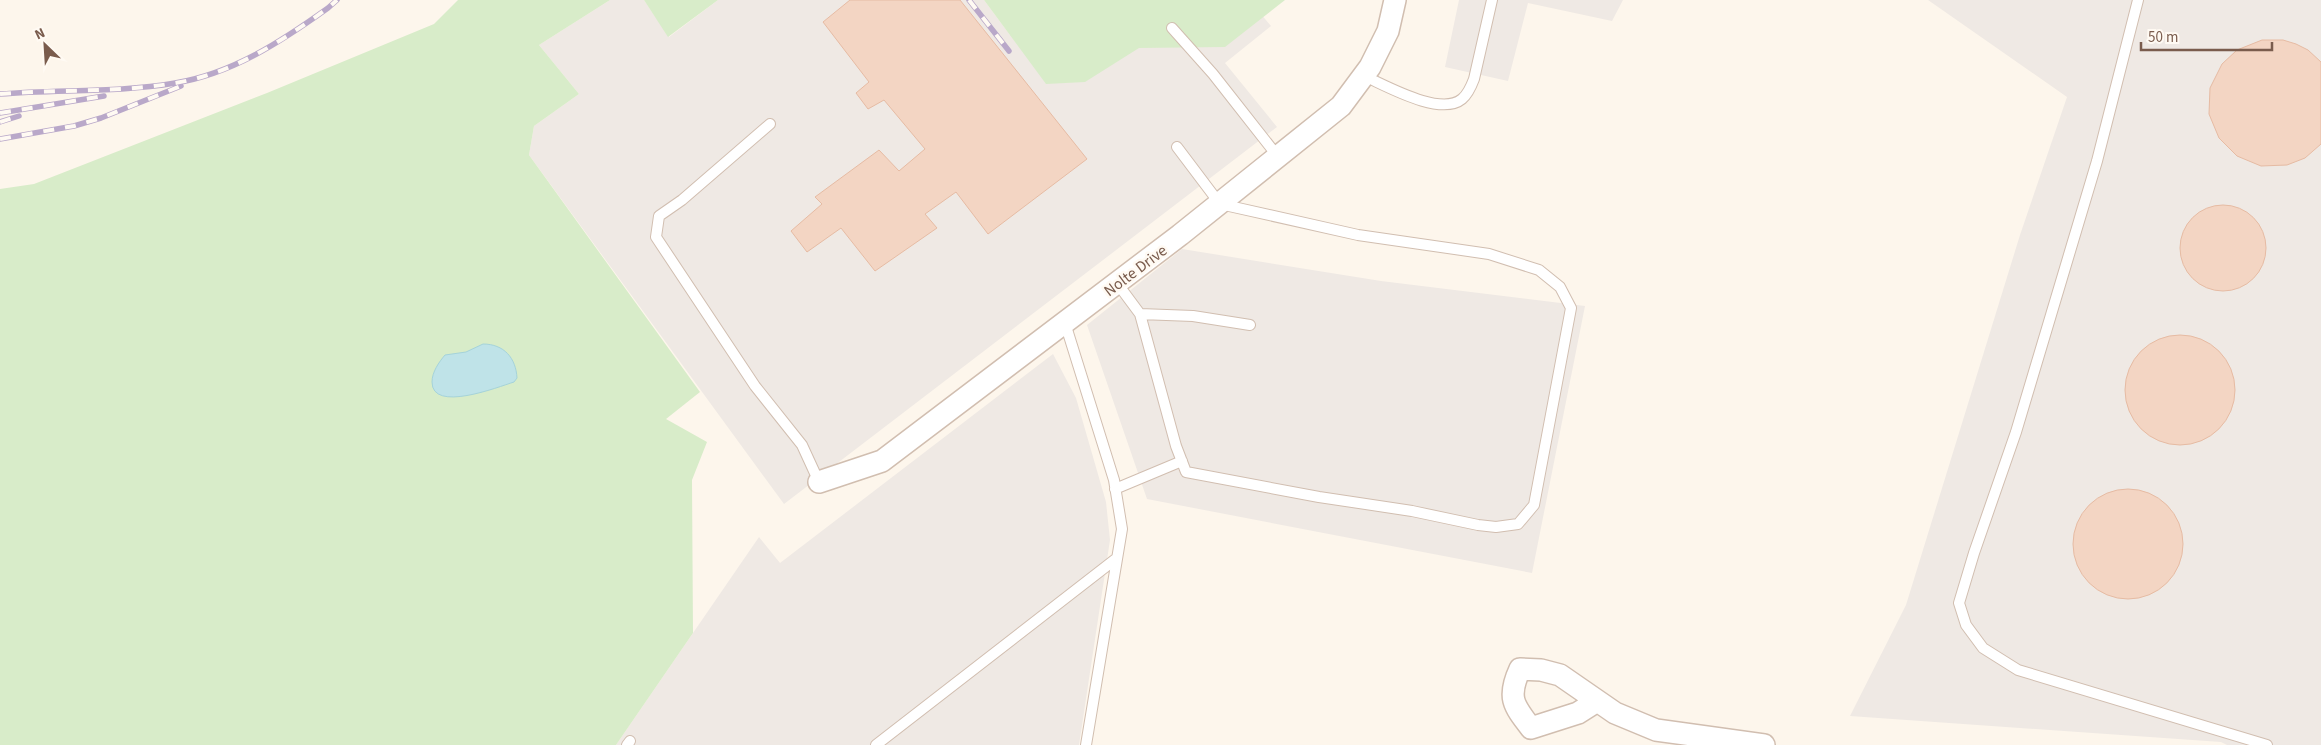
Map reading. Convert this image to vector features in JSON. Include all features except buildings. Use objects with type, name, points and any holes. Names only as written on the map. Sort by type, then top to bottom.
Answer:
[{"type":"street","name":"Nolte Drive","points":[[819,482],[882,461],[1279,158],[1341,106],[1364,76],[1388,31],[1395,0]]},
{"type":"street","points":[[1597,701],[1628,720],[1656,730],[1764,745]]},
{"type":"lane","points":[[1364,76],[1422,100],[1448,104],[1461,100],[1469,91],[1474,79],[1492,0]]},
{"type":"lane","points":[[2138,0],[2094,170],[2016,432],[1974,554],[1960,603],[1966,625],[1982,648],[2018,670],[2268,745]]},
{"type":"lane","points":[[1172,28],[1213,74],[1279,158]]},
{"type":"lane","points":[[770,124],[682,200],[659,216],[656,237],[754,386],[802,445],[819,482]]},
{"type":"lane","points":[[1117,283],[1140,314],[1186,472],[1496,527],[1518,524],[1534,505],[1571,308],[1560,287],[1539,270],[1489,254],[1358,235],[1220,204],[1177,147]]},
{"type":"lane","points":[[1140,314],[1192,316],[1250,325]]},
{"type":"lane","points":[[1065,323],[1115,489],[1122,529],[1086,745]]},
{"type":"lane","points":[[1115,489],[1182,462]]},
{"type":"lane","points":[[876,745],[1117,558]]},
{"type":"shaded area","points":[[610,0],[644,0],[669,37],[718,0],[984,0],[1010,35],[1249,0],[1271,26],[1225,63],[1277,127],[784,504],[529,155],[534,126],[579,94],[539,45]]},
{"type":"shaded area","points":[[1459,0],[1623,0],[1612,21],[1528,3],[1508,81],[1445,67]]},
{"type":"shaded area","points":[[1928,0],[2321,0],[2321,745],[2227,745],[2221,742],[1850,716],[1906,605],[2020,235],[2067,97]]},
{"type":"shaded area","points":[[1182,249],[1381,281],[1585,306],[1532,573],[1147,499],[1087,325]]},
{"type":"shaded area","points":[[1053,354],[1076,398],[1106,502],[1110,540],[1079,745],[616,745],[759,537],[780,563]]},
{"type":"green space","points":[[458,0],[610,0],[539,45],[579,94],[534,126],[529,155],[700,392],[666,419],[707,442],[692,480],[693,633],[616,745],[0,745],[0,189],[34,184],[267,93],[434,24]]},
{"type":"green space","points":[[644,0],[718,0],[668,37]]},
{"type":"green space","points":[[984,0],[1285,0],[1225,47],[1139,48],[1085,82],[1046,84]]},
{"type":"water","points":[[483,344],[497,346],[508,354],[516,371],[517,378],[514,382],[467,396],[443,396],[435,391],[432,382],[433,375],[445,355],[466,352]]},
{"type":"railway","points":[[0,94],[109,90],[153,86],[196,79],[236,64],[274,44],[337,0]]},
{"type":"railway","points":[[969,0],[1009,51]]},
{"type":"railway","points":[[0,139],[74,126],[101,118],[181,86]]},
{"type":"railway","points":[[0,113],[104,96]]},
{"type":"railway","points":[[0,122],[19,116]]}]
